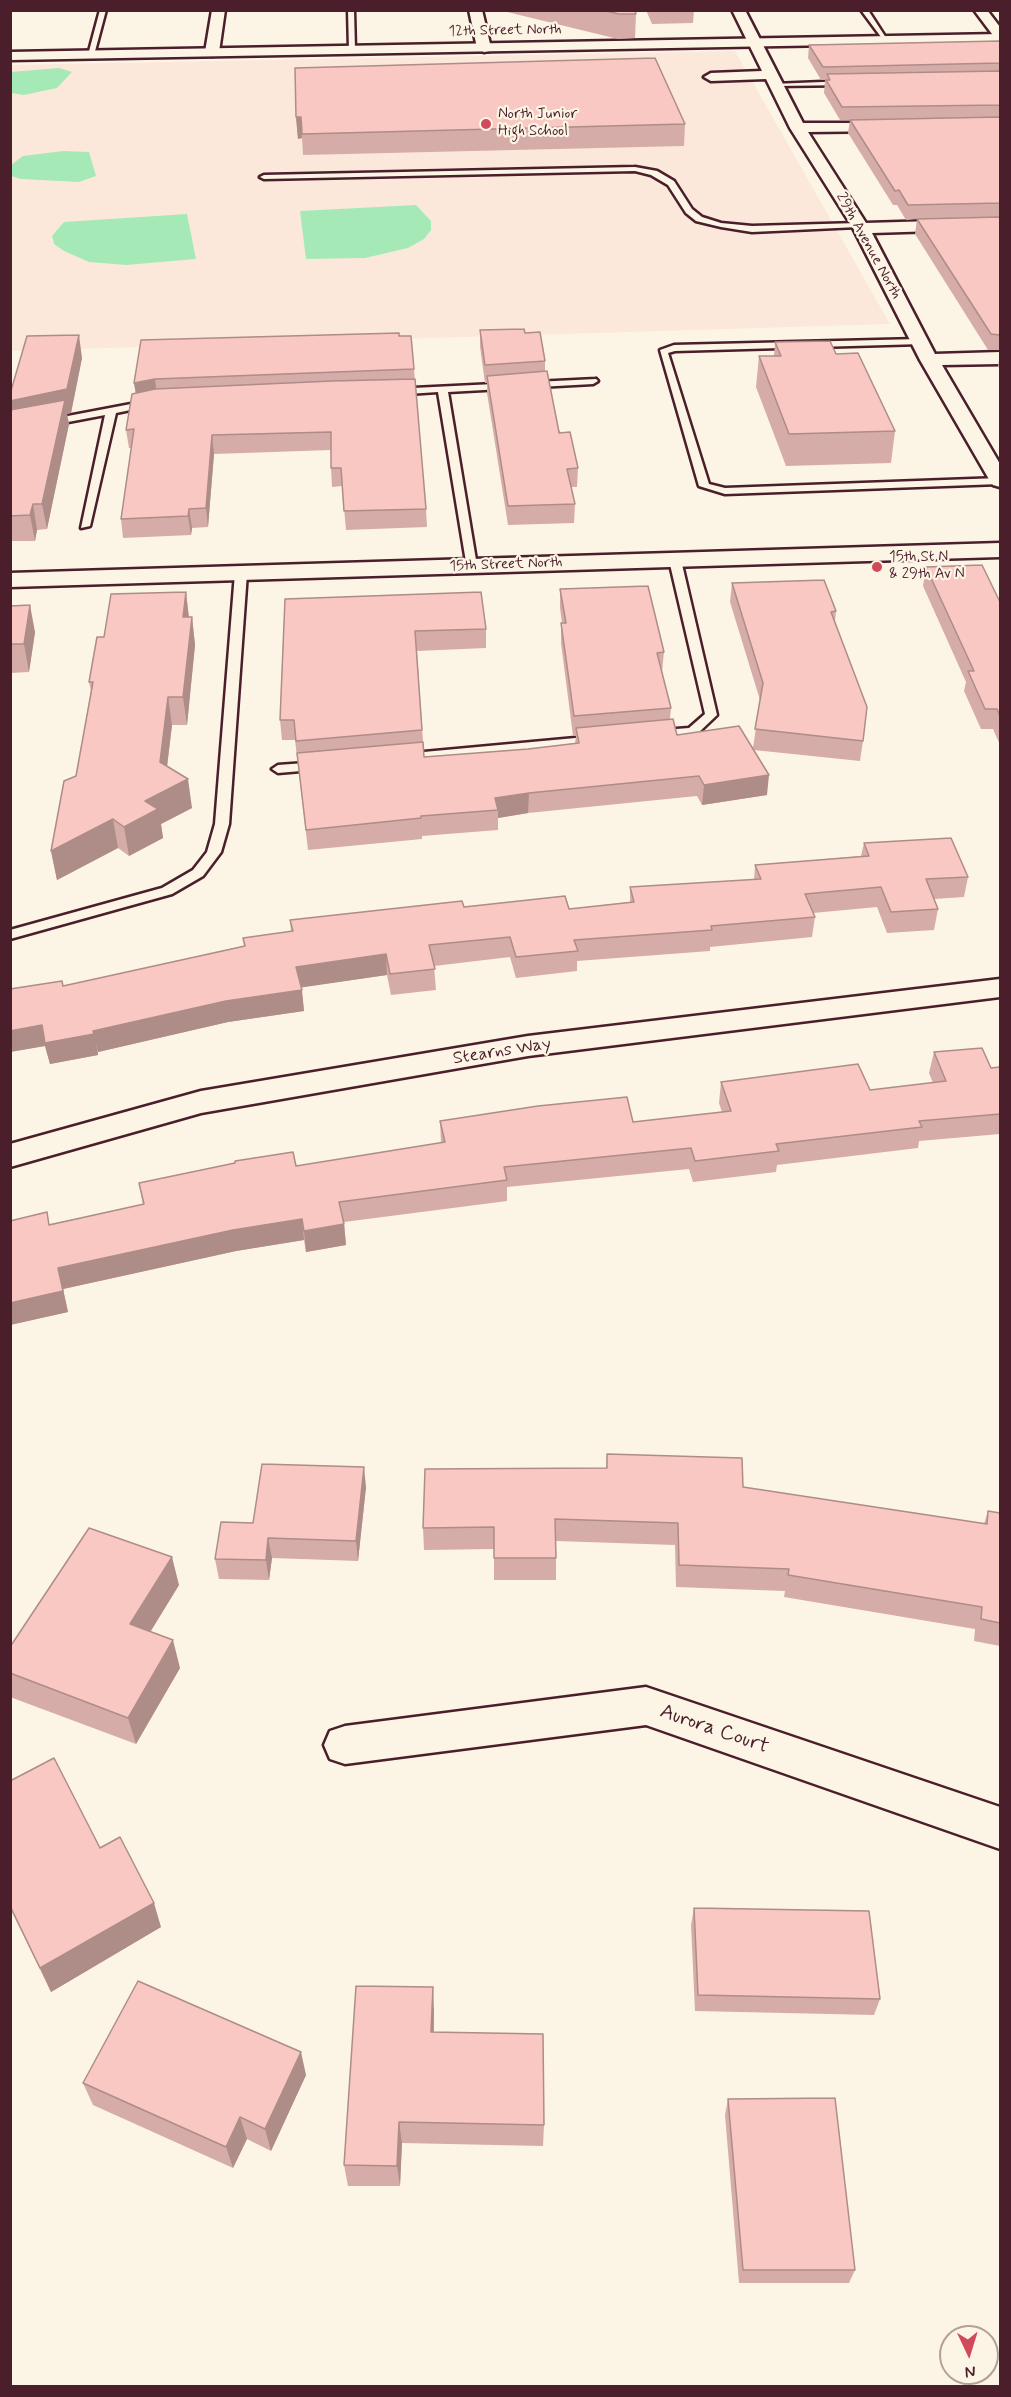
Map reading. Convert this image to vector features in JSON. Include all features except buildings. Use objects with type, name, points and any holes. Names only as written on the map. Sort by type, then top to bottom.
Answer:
[{"type":"street","points":[[212,52],[219,10]]},
{"type":"street","points":[[475,10],[484,48]]},
{"type":"street","name":"29th Avenue North","points":[[738,10],[798,128],[860,227],[919,342],[1000,481]]},
{"type":"street","points":[[980,10],[1000,36]]},
{"type":"street","name":"12th Street North","points":[[10,56],[756,43],[1000,36]]},
{"type":"street","points":[[711,77],[774,80]]},
{"type":"street","points":[[798,128],[905,126]]},
{"type":"street","points":[[860,227],[1000,224]]},
{"type":"street","points":[[929,360],[1000,358]]},
{"type":"street","name":"15th Street North","points":[[10,580],[1000,549]]},
{"type":"street","name":"Stearns Way","points":[[10,1156],[201,1102],[528,1046],[1000,988]]},
{"type":"street","name":"Aurora Court","points":[[345,1745],[646,1706],[1000,1828]]},
{"type":"lane","points":[[91,55],[103,10]]},
{"type":"lane","points":[[351,10],[352,50]]},
{"type":"lane","points":[[864,10],[886,40]]},
{"type":"lane","points":[[774,80],[853,83]]},
{"type":"lane","points":[[264,177],[634,169],[654,173],[671,183],[689,210],[699,219],[721,225],[752,229],[860,227]]},
{"type":"lane","points":[[919,342],[674,348],[663,352],[704,486],[725,491],[1000,481]]},
{"type":"lane","points":[[377,393],[593,381]]},
{"type":"lane","points":[[444,391],[471,566]]},
{"type":"lane","points":[[10,430],[169,402]]},
{"type":"lane","points":[[84,526],[111,411]]},
{"type":"lane","points":[[645,735],[693,731],[711,715],[675,560]]},
{"type":"lane","points":[[10,935],[167,891],[198,873],[214,852],[222,824],[241,573]]},
{"type":"lane","points":[[385,760],[610,739]]},
{"type":"lane","points":[[278,770],[338,764]]},
{"type":"shaded area","points":[[735,51],[890,324],[11,351],[10,65]]},
{"type":"green space","points":[[59,68],[72,72],[57,88],[24,95],[11,93],[11,72]]},
{"type":"green space","points":[[63,151],[89,152],[96,176],[79,182],[21,179],[11,176],[11,165],[23,156]]},
{"type":"green space","points":[[416,205],[431,221],[431,230],[424,239],[408,248],[365,258],[306,259],[300,211]]},
{"type":"green space","points":[[187,214],[196,259],[126,265],[89,262],[54,244],[52,236],[64,222]]},
{"type":"place","name":"North Junior High School","points":[[486,124]]},
{"type":"place","name":"15th St N & 29th Av N","points":[[877,567]]}]
